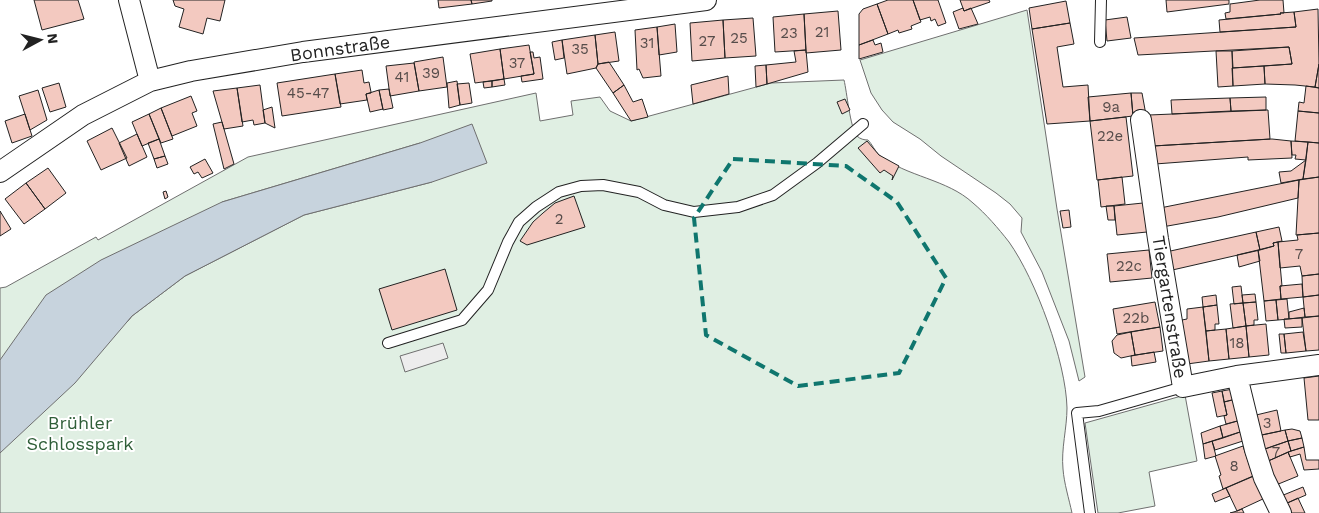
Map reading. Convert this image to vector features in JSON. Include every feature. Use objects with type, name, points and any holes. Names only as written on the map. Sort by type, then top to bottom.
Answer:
[{"type":"street","points":[[129,0],[150,81]]},
{"type":"street","name":"Bonnstraße","points":[[0,172],[83,115],[150,81],[191,71],[303,52],[706,0]]},
{"type":"street","name":"Tiergartenstraße","points":[[1141,120],[1158,240],[1183,387],[1237,376],[1319,365]]},
{"type":"street","points":[[1237,376],[1255,450],[1264,478],[1281,513]]},
{"type":"lane","points":[[1100,42],[1101,0]]},
{"type":"lane","points":[[388,343],[462,320],[488,290],[508,242],[519,222],[536,207],[559,192],[582,186],[603,184],[639,192],[664,205],[694,212],[738,207],[773,195],[817,163],[863,124]]},
{"type":"lane","points":[[1090,513],[1077,413],[1098,411],[1183,387]]},
{"type":"highlighted area","points":[[733,159],[846,166],[897,202],[946,278],[899,373],[798,386],[706,335],[694,218]]},
{"type":"green space","points":[[1027,10],[1085,377],[1079,381],[1069,341],[1042,272],[1021,232],[1022,218],[1010,204],[996,193],[893,122],[882,110],[871,93],[860,60]]},
{"type":"green space","name":"Brühler Schlosspark","points":[[844,80],[851,118],[857,136],[868,140],[879,155],[890,162],[963,195],[983,212],[1009,242],[1039,299],[1048,322],[1061,368],[1067,408],[1063,469],[1072,513],[0,513],[0,288],[6,287],[96,237],[98,240],[248,157],[536,93],[540,121],[573,115],[571,101],[600,97],[610,111],[631,121],[771,83]],"holes":[[[420,143],[432,182],[304,215],[185,276],[132,316],[127,322],[222,202]]]},
{"type":"green space","points":[[1185,395],[1197,461],[1149,472],[1155,506],[1118,513],[1098,513],[1085,423]]},
{"type":"shaded area","points":[[472,124],[487,163],[432,182],[304,215],[185,276],[132,316],[75,383],[0,453],[0,360],[46,295],[101,260],[222,202],[420,143]]},
{"type":"shaded area","points":[[443,343],[448,358],[405,372],[400,356]]},
{"type":"building","points":[[34,0],[78,0],[84,19],[42,30]]},
{"type":"building","points":[[173,0],[225,0],[220,21],[207,18],[203,34],[179,27],[184,9],[175,6]]},
{"type":"building","points":[[438,0],[471,0],[472,4],[439,8]]},
{"type":"building","points":[[471,0],[492,0],[492,1],[472,4]]},
{"type":"building","points":[[888,0],[913,0],[921,22],[911,26],[912,29],[899,33],[898,30],[888,34],[877,4]]},
{"type":"building","points":[[913,0],[938,0],[946,23],[938,26],[935,19],[931,21],[930,17],[920,20]]},
{"type":"building","points":[[960,0],[989,0],[990,2],[964,11]]},
{"type":"building","points":[[1166,0],[1229,0],[1229,4],[1167,12]]},
{"type":"building","points":[[1260,0],[1283,0],[1284,13],[1226,19],[1225,13],[1230,12],[1230,4]]},
{"type":"building","points":[[1066,1],[1070,23],[1032,29],[1029,8]]},
{"type":"building","points":[[877,4],[888,34],[859,45],[859,14],[863,9]]},
{"type":"building","points":[[963,8],[964,11],[971,8],[978,24],[959,29],[953,12]]},
{"type":"building","points":[[1318,9],[1319,64],[1315,87],[1265,84],[1264,66],[1292,64],[1289,47],[1138,55],[1134,38],[1296,27],[1294,12]]},
{"type":"building","points":[[838,11],[841,50],[806,53],[804,14]]},
{"type":"building","points":[[1294,12],[1296,27],[1220,32],[1219,20]]},
{"type":"building","points":[[804,14],[806,50],[775,52],[773,17]]},
{"type":"building","points":[[1127,17],[1131,38],[1107,41],[1105,20]]},
{"type":"building","points":[[753,18],[756,56],[725,58],[723,20]]},
{"type":"building","points":[[723,20],[725,58],[692,61],[690,23]]},
{"type":"building","points":[[1070,23],[1074,44],[1057,47],[1063,87],[1088,85],[1090,121],[1047,124],[1032,29]]},
{"type":"building","points":[[675,24],[677,52],[659,55],[657,27]]},
{"type":"building","points":[[657,27],[661,76],[643,78],[639,69],[637,70],[635,30]]},
{"type":"building","points":[[615,32],[619,61],[598,64],[595,35]]},
{"type":"building","points":[[595,35],[598,64],[596,68],[567,74],[562,40]]},
{"type":"building","points":[[562,40],[564,58],[555,60],[552,42]]},
{"type":"building","points":[[873,40],[875,45],[881,43],[883,52],[859,59],[859,45]]},
{"type":"building","points":[[529,45],[534,74],[504,79],[500,49]]},
{"type":"building","points":[[1289,47],[1292,64],[1233,68],[1232,51]]},
{"type":"building","points":[[500,49],[504,79],[475,83],[470,54]]},
{"type":"building","points":[[806,50],[808,72],[767,84],[766,65],[796,62],[794,51]]},
{"type":"building","points":[[1216,51],[1232,51],[1233,86],[1218,87]]},
{"type":"building","points":[[530,52],[533,52],[534,58],[540,57],[543,79],[522,82],[521,76],[534,74]]},
{"type":"building","points":[[443,57],[447,87],[419,91],[414,62]]},
{"type":"building","points":[[609,62],[624,85],[613,93],[596,68],[598,64]]},
{"type":"building","points":[[414,63],[419,91],[390,96],[386,66]]},
{"type":"building","points":[[1319,64],[1319,88],[1315,87]]},
{"type":"building","points":[[766,65],[767,84],[756,87],[755,66]]},
{"type":"building","points":[[1264,66],[1265,84],[1233,86],[1232,68]]},
{"type":"building","points":[[362,70],[364,83],[369,82],[371,92],[366,94],[367,100],[340,104],[335,74]]},
{"type":"building","points":[[335,74],[341,107],[282,116],[277,83]]},
{"type":"building","points":[[728,76],[729,94],[693,104],[691,85]]},
{"type":"building","points":[[504,79],[505,85],[492,87],[492,81]]},
{"type":"building","points":[[457,81],[460,105],[449,108],[447,83]]},
{"type":"building","points":[[492,81],[492,87],[484,88],[483,82]]},
{"type":"building","points":[[59,83],[66,107],[50,112],[42,88]]},
{"type":"building","points":[[469,83],[472,103],[460,105],[457,84]]},
{"type":"building","points":[[260,85],[265,123],[254,125],[253,120],[242,122],[237,88]]},
{"type":"building","points":[[624,85],[633,102],[642,99],[648,117],[631,121],[613,93]]},
{"type":"building","points":[[1306,86],[1319,88],[1319,113],[1298,111],[1299,102],[1304,103]]},
{"type":"building","points":[[237,88],[243,126],[224,129],[213,91]]},
{"type":"building","points":[[389,89],[393,108],[383,110],[379,90]]},
{"type":"building","points":[[38,90],[47,120],[30,130],[19,96]]},
{"type":"building","points":[[379,90],[383,109],[370,112],[366,94]]},
{"type":"building","points":[[1131,93],[1133,116],[1090,121],[1088,97]]},
{"type":"building","points":[[1131,93],[1142,93],[1146,115],[1133,116]]},
{"type":"building","points":[[191,96],[197,111],[192,113],[197,126],[172,136],[161,108]]},
{"type":"building","points":[[1266,97],[1266,110],[1231,111],[1230,98]]},
{"type":"building","points":[[1230,98],[1231,111],[1172,114],[1171,100]]},
{"type":"building","points":[[845,99],[850,110],[842,114],[837,102]]},
{"type":"building","points":[[272,107],[275,128],[265,123],[263,110]]},
{"type":"building","points":[[161,108],[173,139],[161,143],[149,114]]},
{"type":"building","points":[[1268,110],[1270,139],[1153,146],[1149,115]]},
{"type":"building","points":[[1298,111],[1319,113],[1319,143],[1295,141]]},
{"type":"building","points":[[25,114],[32,136],[12,143],[5,121]]},
{"type":"building","points":[[149,114],[159,139],[142,146],[132,122]]},
{"type":"building","points":[[1126,117],[1133,176],[1097,180],[1090,121]]},
{"type":"building","points":[[222,122],[234,164],[224,169],[213,124]]},
{"type":"building","points":[[112,128],[127,158],[101,170],[87,141]]},
{"type":"building","points":[[137,134],[147,157],[129,166],[119,143]]},
{"type":"building","points":[[159,139],[165,156],[154,159],[148,143]]},
{"type":"building","points":[[1272,139],[1291,141],[1292,158],[1248,160],[1248,157],[1155,164],[1153,146]]},
{"type":"building","points":[[867,141],[879,155],[899,166],[892,180],[893,176],[884,170],[880,173],[858,148]]},
{"type":"building","points":[[1291,141],[1308,142],[1306,160],[1295,159],[1296,155],[1292,155]]},
{"type":"building","points":[[1308,142],[1319,143],[1319,177],[1303,179]]},
{"type":"building","points":[[165,156],[168,164],[157,168],[154,159]]},
{"type":"building","points":[[205,159],[213,173],[202,178],[198,172],[194,174],[190,167]]},
{"type":"building","points":[[1306,160],[1303,179],[1281,183],[1279,172],[1291,171]]},
{"type":"building","points":[[48,168],[66,193],[45,209],[26,183]]},
{"type":"building","points":[[1122,177],[1125,204],[1101,207],[1098,180]]},
{"type":"building","points":[[1319,177],[1319,233],[1296,235],[1299,180]]},
{"type":"building","points":[[1299,180],[1298,198],[1218,217],[1162,227],[1160,208]]},
{"type":"building","points":[[26,183],[45,209],[24,224],[5,199]]},
{"type":"building","points":[[166,191],[168,197],[165,199],[163,192]]},
{"type":"building","points":[[574,196],[585,227],[527,245],[520,241],[533,222],[555,203]]},
{"type":"building","points":[[1143,203],[1147,232],[1117,235],[1114,206]]},
{"type":"building","points":[[1106,206],[1114,206],[1115,220],[1108,220]]},
{"type":"building","points":[[1069,210],[1071,227],[1063,228],[1060,211]]},
{"type":"building","points":[[0,211],[11,229],[0,236]]},
{"type":"building","points":[[1279,227],[1282,241],[1273,243],[1274,246],[1260,250],[1256,232]]},
{"type":"building","points":[[1256,232],[1260,250],[1168,271],[1166,252]]},
{"type":"building","points":[[1319,233],[1319,274],[1302,276],[1300,266],[1280,268],[1278,242],[1298,240],[1297,235]]},
{"type":"building","points":[[1278,242],[1282,286],[1280,286],[1281,299],[1264,301],[1258,250],[1274,246],[1273,243]]},
{"type":"building","points":[[1149,250],[1152,278],[1110,282],[1107,254]]},
{"type":"building","points":[[1258,250],[1260,261],[1239,267],[1237,255]]},
{"type":"building","points":[[445,269],[457,310],[392,330],[379,289]]},
{"type":"building","points":[[1319,274],[1319,295],[1303,297],[1302,276]]},
{"type":"building","points":[[1302,284],[1303,297],[1281,299],[1280,286]]},
{"type":"building","points":[[1241,286],[1243,303],[1234,304],[1232,287]]},
{"type":"building","points":[[1255,294],[1256,302],[1243,303],[1242,295]]},
{"type":"building","points":[[1216,295],[1217,305],[1203,307],[1202,297]]},
{"type":"building","points":[[1319,295],[1319,316],[1305,317],[1303,297]]},
{"type":"building","points":[[1287,299],[1289,319],[1278,320],[1276,300]]},
{"type":"building","points":[[1276,300],[1278,320],[1266,321],[1264,301]]},
{"type":"building","points":[[1155,302],[1160,327],[1117,334],[1113,309]]},
{"type":"building","points":[[1256,302],[1258,320],[1254,320],[1254,325],[1246,326],[1243,303]]},
{"type":"building","points":[[1243,303],[1246,326],[1233,328],[1230,304]]},
{"type":"building","points":[[1217,305],[1219,324],[1215,324],[1215,330],[1206,331],[1203,307]]},
{"type":"building","points":[[1203,307],[1209,361],[1187,364],[1182,320],[1187,319],[1187,309]]},
{"type":"building","points":[[1304,308],[1305,317],[1289,319],[1289,312]]},
{"type":"building","points":[[1319,316],[1319,350],[1306,351],[1302,318]]},
{"type":"building","points":[[1302,318],[1302,327],[1285,328],[1284,319]]},
{"type":"building","points":[[1266,324],[1269,355],[1249,357],[1246,326]]},
{"type":"building","points":[[1246,326],[1249,357],[1229,359],[1226,329]]},
{"type":"building","points":[[1160,327],[1163,351],[1135,355],[1131,332]]},
{"type":"building","points":[[1226,329],[1229,359],[1209,361],[1206,331]]},
{"type":"building","points":[[1131,332],[1135,355],[1121,358],[1114,353],[1112,341],[1117,335]]},
{"type":"building","points":[[1303,332],[1306,351],[1286,353],[1284,334]]},
{"type":"building","points":[[1279,334],[1284,334],[1286,353],[1281,353]]},
{"type":"building","points":[[1154,352],[1156,362],[1132,366],[1131,356]]},
{"type":"building","points":[[1319,376],[1319,420],[1308,420],[1304,378]]},
{"type":"building","points":[[1233,389],[1236,399],[1224,402],[1222,391]]},
{"type":"building","points":[[1222,391],[1227,415],[1217,417],[1212,393]]},
{"type":"building","points":[[1236,399],[1241,420],[1226,424],[1224,416],[1227,415],[1224,402]]},
{"type":"building","points":[[1277,410],[1281,431],[1257,436],[1252,416]]},
{"type":"building","points":[[1241,420],[1243,431],[1223,438],[1220,426]]},
{"type":"building","points":[[1220,426],[1223,438],[1203,444],[1201,433]]},
{"type":"building","points":[[1285,430],[1300,431],[1302,438],[1288,441]]},
{"type":"building","points":[[1285,430],[1288,441],[1262,450],[1257,436]]},
{"type":"building","points":[[1243,431],[1246,440],[1215,450],[1212,441]]},
{"type":"building","points":[[1302,438],[1304,447],[1291,451],[1288,441]]},
{"type":"building","points":[[1212,441],[1216,456],[1205,459],[1203,444]]},
{"type":"building","points":[[1288,441],[1291,451],[1266,462],[1262,450]]},
{"type":"building","points":[[1243,446],[1253,476],[1223,489],[1215,456]]},
{"type":"building","points":[[1304,447],[1306,460],[1319,460],[1319,469],[1304,470],[1300,454],[1290,457],[1288,452]]},
{"type":"building","points":[[1288,452],[1298,476],[1276,485],[1266,462]]},
{"type":"building","points":[[1254,476],[1265,498],[1237,511],[1226,488]]},
{"type":"building","points":[[1303,487],[1306,495],[1285,504],[1281,496]]},
{"type":"building","points":[[1226,488],[1230,496],[1215,502],[1212,494]]},
{"type":"building","points":[[1298,498],[1305,513],[1289,513],[1285,504]]},
{"type":"building","points":[[1242,509],[1244,513],[1230,513],[1237,511]]}]
